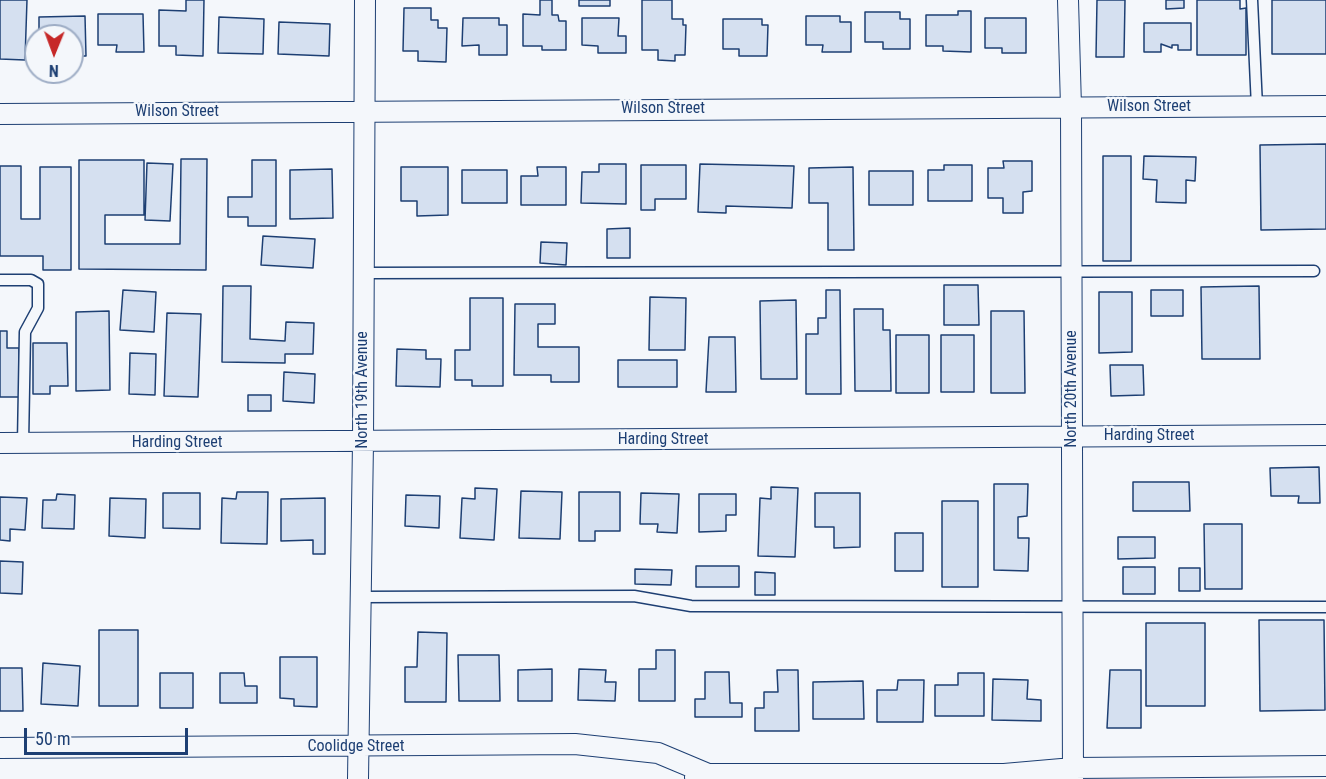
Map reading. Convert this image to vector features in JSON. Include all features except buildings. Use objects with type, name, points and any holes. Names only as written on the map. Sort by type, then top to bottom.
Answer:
[{"type":"street","name":"North 19th Avenue","points":[[358,779],[363,442],[365,0]]},
{"type":"street","name":"North 20th Avenue","points":[[1068,0],[1071,107],[1073,773]]},
{"type":"street","name":"Wilson Street","points":[[0,114],[1326,106]]},
{"type":"street","name":"Harding Street","points":[[0,443],[1326,435]]},
{"type":"street","name":"Coolidge Street","points":[[0,748],[575,744],[623,747],[658,753],[699,776],[1073,773],[1326,766]]},
{"type":"lane","points":[[1252,0],[1257,106]]},
{"type":"lane","points":[[364,273],[1314,272]]},
{"type":"lane","points":[[0,280],[31,280],[38,284],[38,308],[25,332],[23,443]]},
{"type":"lane","points":[[361,597],[634,596],[691,606],[1326,607]]}]
